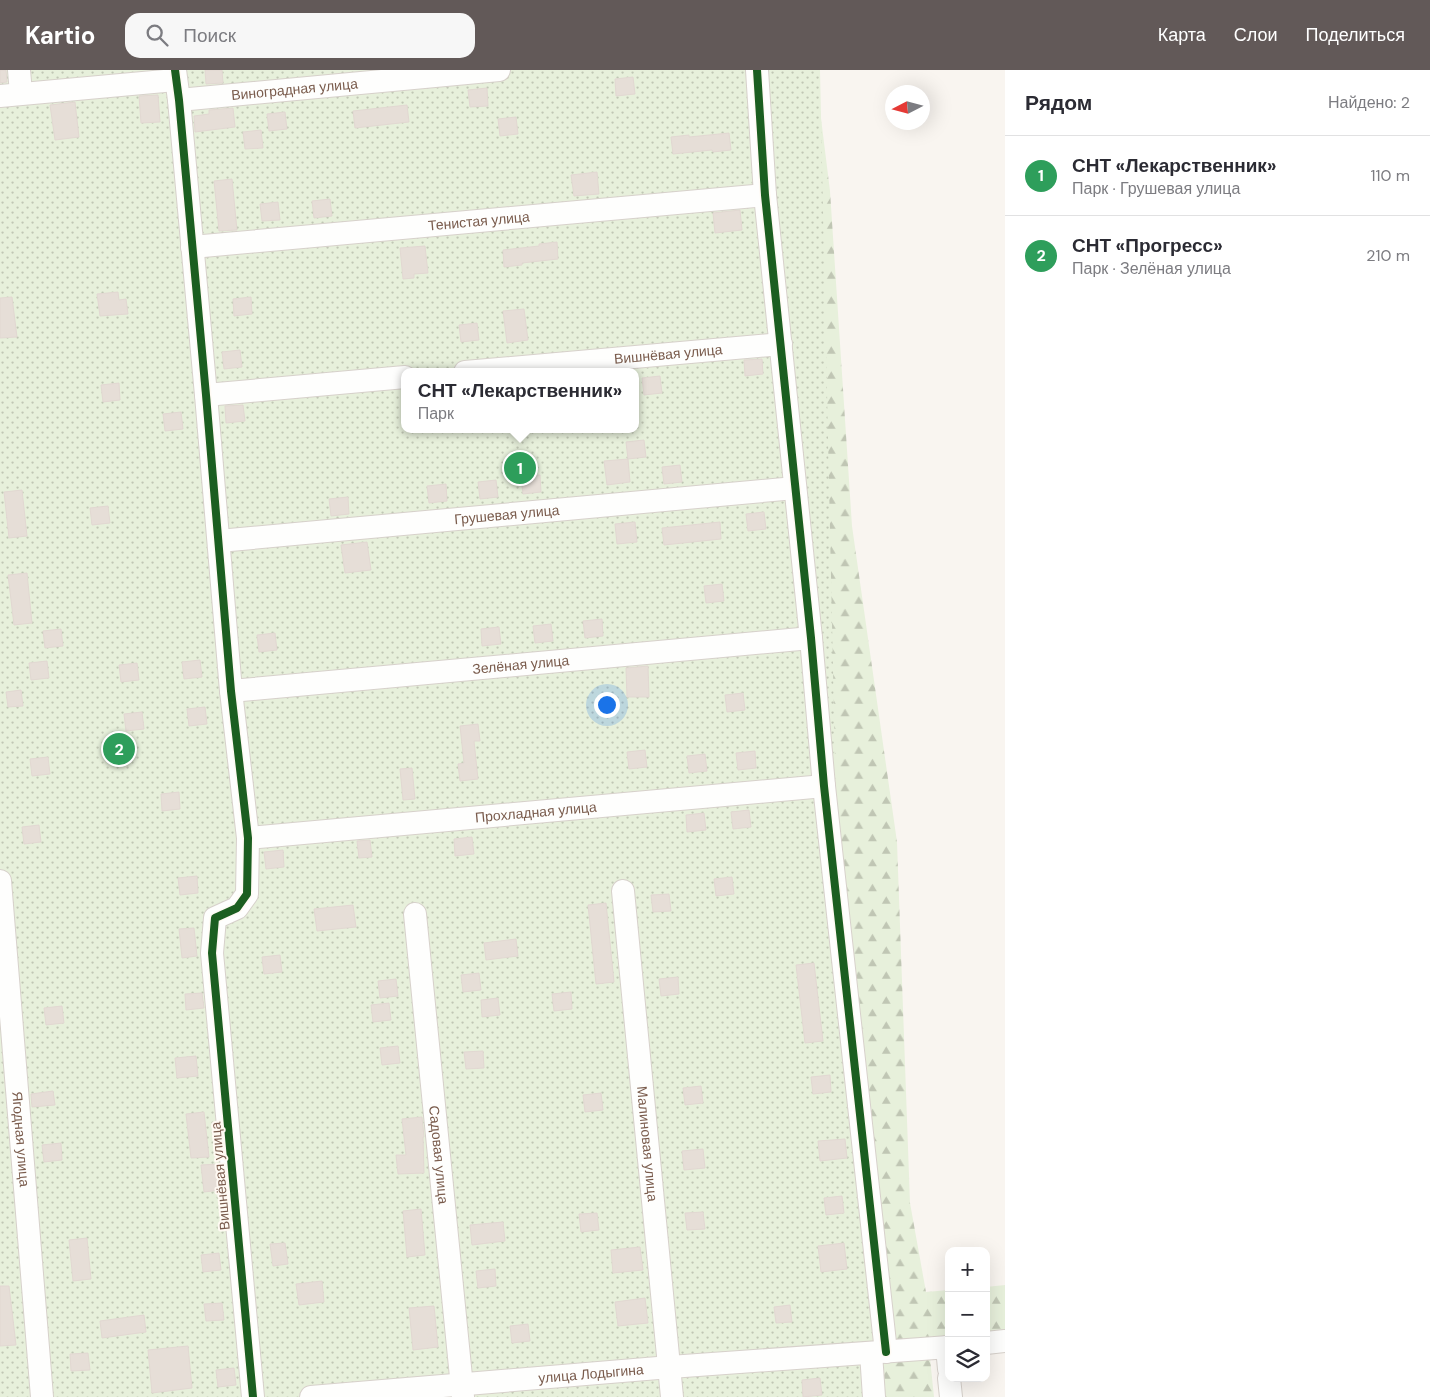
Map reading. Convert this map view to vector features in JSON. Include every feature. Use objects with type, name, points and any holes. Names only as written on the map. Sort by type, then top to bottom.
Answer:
[{"type":"street","points":[[11,94],[19,70]]},
{"type":"street","name":"Виноградная улица","points":[[11,94],[176,83],[499,70]]},
{"type":"street","points":[[757,70],[765,195],[811,638],[878,1353],[874,1397]]},
{"type":"street","points":[[176,83],[206,395],[231,691],[248,838]]},
{"type":"street","name":"Тенистая улица","points":[[192,247],[765,195]]},
{"type":"street","name":"Вишнёвая улица","points":[[510,368],[781,344]]},
{"type":"street","points":[[206,395],[401,377]]},
{"type":"street","name":"Грушевая улица","points":[[218,540],[795,488]]},
{"type":"street","name":"Зелёная улица","points":[[231,691],[811,638]]},
{"type":"street","name":"Прохладная улица","points":[[248,838],[824,786]]},
{"type":"street","name":"Вишнёвая улица","points":[[248,838],[247,894],[237,908],[215,918],[212,953],[253,1397]]},
{"type":"street","name":"Ягодная улица","points":[[0,881],[42,1397]]},
{"type":"street","name":"Малиновая улица","points":[[623,891],[672,1397]]},
{"type":"street","name":"Садовая улица","points":[[415,914],[463,1391]]},
{"type":"street","points":[[990,1343],[1005,1341]]},
{"type":"street","name":"улица Лодыгина","points":[[311,1397],[463,1391],[670,1367],[945,1347]]},
{"type":"street","points":[[949,1382],[951,1397]]},
{"type":"green space","points":[[0,70],[820,70],[836,806],[886,1397],[0,1397]]},
{"type":"green space","points":[[815,70],[830,191],[852,526],[897,842],[910,1203],[926,1292],[945,1290],[945,1337],[928,1339],[934,1397],[877,1397],[812,863]]},
{"type":"green space","points":[[1005,1285],[1005,1332],[990,1333],[990,1287]]},
{"type":"building","points":[[0,70],[6,70],[7,82],[0,83]]},
{"type":"building","points":[[205,70],[222,70],[223,83],[206,84]]},
{"type":"building","points":[[633,77],[635,94],[616,96],[615,79]]},
{"type":"building","points":[[487,88],[488,106],[470,107],[468,90]]},
{"type":"building","points":[[158,95],[160,122],[141,123],[139,96]]},
{"type":"building","points":[[75,102],[79,137],[55,140],[50,105]]},
{"type":"building","points":[[407,105],[409,122],[355,128],[353,111]]},
{"type":"building","points":[[233,108],[235,127],[195,132],[194,116],[209,114],[209,110]]},
{"type":"building","points":[[285,112],[287,129],[269,131],[267,114]]},
{"type":"building","points":[[516,117],[518,134],[500,136],[498,119]]},
{"type":"building","points":[[261,130],[263,148],[245,149],[243,132]]},
{"type":"building","points":[[729,133],[731,150],[673,154],[671,137]]},
{"type":"building","points":[[597,172],[599,194],[574,196],[571,175]]},
{"type":"building","points":[[232,179],[237,230],[219,231],[214,181]]},
{"type":"building","points":[[330,199],[332,216],[314,218],[312,201]]},
{"type":"building","points":[[278,202],[280,220],[262,221],[260,204]]},
{"type":"building","points":[[740,210],[742,230],[715,233],[713,213]]},
{"type":"building","points":[[557,242],[558,259],[504,267],[503,250]]},
{"type":"building","points":[[425,246],[428,273],[414,274],[414,278],[403,279],[400,248]]},
{"type":"building","points":[[118,292],[119,300],[126,299],[128,314],[100,316],[97,294]]},
{"type":"building","points":[[12,297],[17,337],[0,338],[0,298]]},
{"type":"building","points":[[251,297],[252,314],[234,316],[233,299]]},
{"type":"building","points":[[524,309],[528,340],[507,343],[503,311]]},
{"type":"building","points":[[477,323],[479,340],[461,342],[459,325]]},
{"type":"building","points":[[240,350],[242,367],[224,369],[222,352]]},
{"type":"building","points":[[762,359],[763,374],[745,376],[744,360]]},
{"type":"building","points":[[660,376],[662,393],[644,395],[642,378]]},
{"type":"building","points":[[119,383],[120,400],[103,402],[101,385]]},
{"type":"building","points":[[243,405],[245,421],[226,423],[225,406]]},
{"type":"building","points":[[181,412],[183,429],[165,431],[163,414]]},
{"type":"building","points":[[644,440],[646,457],[628,459],[626,442]]},
{"type":"building","points":[[628,459],[630,482],[607,485],[604,461]]},
{"type":"building","points":[[680,465],[682,482],[664,484],[662,467]]},
{"type":"building","points":[[540,475],[541,492],[523,494],[521,477]]},
{"type":"building","points":[[496,480],[498,497],[480,499],[478,482]]},
{"type":"building","points":[[446,484],[447,501],[429,503],[427,486]]},
{"type":"building","points":[[22,490],[27,536],[9,538],[4,492]]},
{"type":"building","points":[[348,497],[349,514],[331,516],[329,499]]},
{"type":"building","points":[[108,506],[110,523],[92,525],[90,508]]},
{"type":"building","points":[[764,512],[766,529],[748,531],[746,514]]},
{"type":"building","points":[[635,522],[637,542],[617,544],[615,524]]},
{"type":"building","points":[[720,522],[721,539],[664,545],[662,528]]},
{"type":"building","points":[[367,542],[371,570],[345,573],[341,545]]},
{"type":"building","points":[[27,573],[32,623],[14,625],[8,575]]},
{"type":"building","points":[[722,584],[724,601],[706,603],[704,586]]},
{"type":"building","points":[[602,619],[603,636],[585,638],[583,621]]},
{"type":"building","points":[[551,624],[553,641],[535,643],[533,626]]},
{"type":"building","points":[[499,627],[501,644],[482,646],[481,629]]},
{"type":"building","points":[[61,629],[63,646],[45,648],[43,631]]},
{"type":"building","points":[[275,633],[277,650],[259,652],[257,635]]},
{"type":"building","points":[[200,660],[202,677],[184,679],[182,662]]},
{"type":"building","points":[[47,661],[49,678],[31,680],[29,663]]},
{"type":"building","points":[[137,663],[139,680],[121,682],[119,665]]},
{"type":"building","points":[[648,666],[649,697],[627,697],[626,668]]},
{"type":"building","points":[[21,690],[23,706],[8,707],[6,692]]},
{"type":"building","points":[[743,693],[745,710],[727,712],[725,695]]},
{"type":"building","points":[[205,707],[207,724],[189,726],[187,709]]},
{"type":"building","points":[[142,712],[144,729],[126,731],[124,714]]},
{"type":"building","points":[[478,724],[480,741],[474,741],[478,779],[460,781],[458,764],[464,763],[460,726]]},
{"type":"building","points":[[645,750],[647,767],[629,769],[627,752]]},
{"type":"building","points":[[755,751],[756,768],[738,770],[736,753]]},
{"type":"building","points":[[705,754],[707,771],[689,773],[687,756]]},
{"type":"building","points":[[48,757],[50,774],[32,776],[30,759]]},
{"type":"building","points":[[412,768],[415,799],[403,800],[400,769]]},
{"type":"building","points":[[179,792],[180,809],[162,811],[161,794]]},
{"type":"building","points":[[749,810],[751,827],[733,829],[731,812]]},
{"type":"building","points":[[704,813],[706,830],[687,832],[686,815]]},
{"type":"building","points":[[39,825],[41,842],[24,844],[22,827]]},
{"type":"building","points":[[472,837],[474,854],[455,856],[454,839]]},
{"type":"building","points":[[370,840],[372,857],[359,858],[357,841]]},
{"type":"building","points":[[283,850],[284,867],[266,869],[264,852]]},
{"type":"building","points":[[197,876],[198,893],[180,895],[178,878]]},
{"type":"building","points":[[732,877],[734,894],[716,896],[714,879]]},
{"type":"building","points":[[669,894],[671,911],[653,912],[651,895]]},
{"type":"building","points":[[606,903],[614,982],[596,984],[588,905]]},
{"type":"building","points":[[353,905],[356,927],[317,931],[314,909]]},
{"type":"building","points":[[194,928],[197,956],[182,958],[179,929]]},
{"type":"building","points":[[516,939],[518,956],[486,960],[484,943]]},
{"type":"building","points":[[280,955],[282,972],[264,974],[262,957]]},
{"type":"building","points":[[814,963],[823,1041],[805,1043],[796,965]]},
{"type":"building","points":[[479,973],[481,990],[463,992],[461,975]]},
{"type":"building","points":[[678,977],[679,994],[661,996],[659,979]]},
{"type":"building","points":[[396,979],[398,996],[380,998],[378,981]]},
{"type":"building","points":[[571,992],[572,1009],[554,1011],[552,994]]},
{"type":"building","points":[[202,993],[204,1008],[186,1010],[185,994]]},
{"type":"building","points":[[498,998],[500,1015],[482,1017],[481,1000]]},
{"type":"building","points":[[389,1003],[391,1020],[373,1022],[371,1005]]},
{"type":"building","points":[[62,1006],[64,1023],[46,1025],[44,1008]]},
{"type":"building","points":[[398,1046],[400,1063],[382,1065],[380,1048]]},
{"type":"building","points":[[483,1051],[484,1068],[466,1069],[464,1052]]},
{"type":"building","points":[[196,1056],[198,1076],[177,1078],[175,1058]]},
{"type":"building","points":[[830,1075],[831,1092],[813,1094],[811,1077]]},
{"type":"building","points":[[701,1086],[703,1103],[685,1105],[683,1088]]},
{"type":"building","points":[[53,1091],[55,1105],[32,1107],[31,1094]]},
{"type":"building","points":[[601,1093],[603,1110],[585,1112],[583,1095]]},
{"type":"building","points":[[204,1112],[209,1157],[191,1158],[186,1114]]},
{"type":"building","points":[[422,1117],[424,1173],[398,1174],[396,1155],[406,1155],[402,1119]]},
{"type":"building","points":[[845,1139],[847,1158],[820,1161],[818,1141]]},
{"type":"building","points":[[61,1143],[62,1160],[44,1162],[42,1145]]},
{"type":"building","points":[[703,1149],[705,1168],[684,1170],[682,1151]]},
{"type":"building","points":[[218,1164],[221,1190],[204,1192],[201,1165]]},
{"type":"building","points":[[842,1196],[844,1213],[826,1215],[824,1198]]},
{"type":"building","points":[[421,1209],[425,1255],[407,1257],[403,1211]]},
{"type":"building","points":[[703,1212],[705,1229],[687,1230],[685,1213]]},
{"type":"building","points":[[597,1213],[599,1230],[581,1232],[579,1214]]},
{"type":"building","points":[[503,1222],[505,1241],[472,1245],[470,1225]]},
{"type":"building","points":[[87,1238],[91,1279],[73,1281],[69,1240]]},
{"type":"building","points":[[285,1243],[288,1264],[273,1266],[270,1244]]},
{"type":"building","points":[[844,1243],[847,1269],[821,1272],[818,1246]]},
{"type":"building","points":[[640,1247],[643,1270],[613,1273],[611,1250]]},
{"type":"building","points":[[219,1253],[221,1270],[203,1272],[201,1255]]},
{"type":"building","points":[[495,1269],[496,1286],[478,1288],[476,1271]]},
{"type":"building","points":[[322,1281],[324,1302],[299,1305],[296,1284]]},
{"type":"building","points":[[0,1286],[9,1286],[16,1345],[0,1346]]},
{"type":"building","points":[[645,1298],[648,1323],[618,1326],[615,1302]]},
{"type":"building","points":[[222,1303],[224,1320],[206,1321],[204,1304]]},
{"type":"building","points":[[790,1305],[792,1322],[776,1323],[774,1307]]},
{"type":"building","points":[[434,1306],[438,1347],[413,1350],[409,1308]]},
{"type":"building","points":[[144,1315],[146,1332],[102,1338],[100,1321]]},
{"type":"building","points":[[528,1324],[530,1341],[512,1343],[510,1326]]},
{"type":"building","points":[[188,1346],[192,1388],[152,1393],[148,1350]]},
{"type":"building","points":[[88,1353],[90,1370],[71,1371],[70,1354]]},
{"type":"building","points":[[234,1368],[236,1385],[218,1387],[216,1370]]},
{"type":"building","points":[[820,1378],[822,1395],[803,1397],[802,1380]]},
{"type":"cycle path","points":[[175,70],[206,395],[231,691],[248,838],[247,894],[237,908],[215,918],[212,953],[253,1397]]},
{"type":"cycle path","points":[[757,70],[765,195],[811,638],[824,786],[886,1352]]},
{"type":"place","name":"СНТ «Лекарственник»","points":[[520,468]]},
{"type":"place","name":"СНТ «Прогресс»","points":[[119,749]]}]
